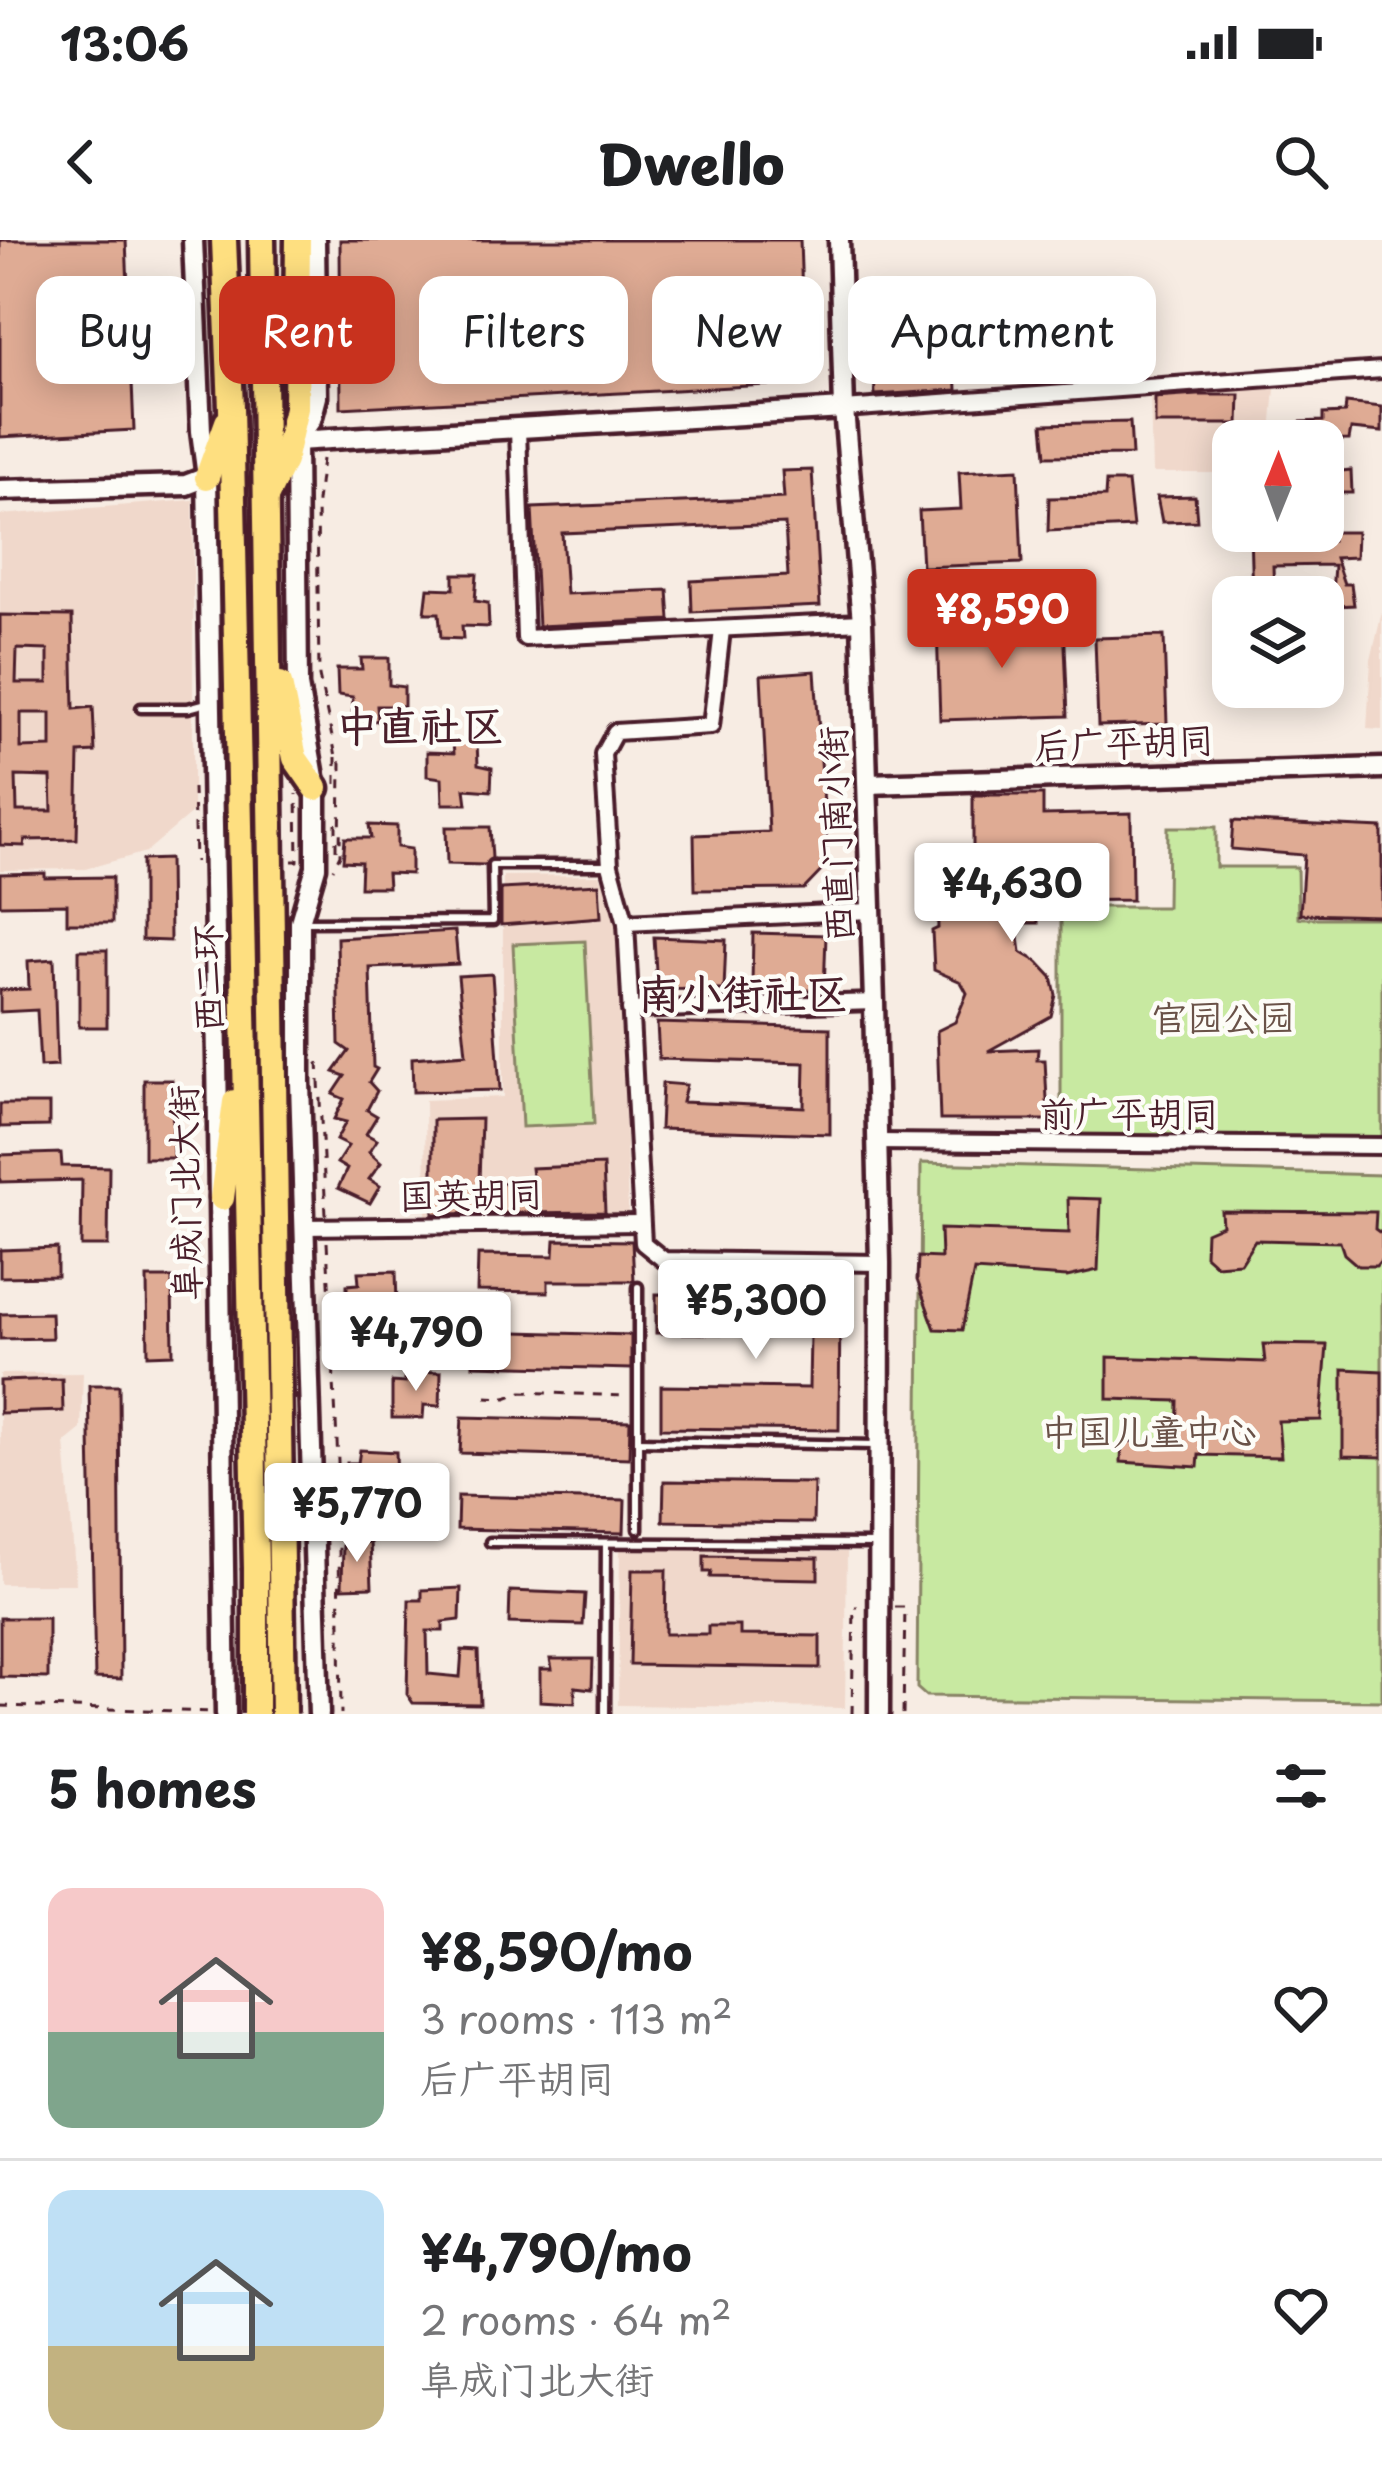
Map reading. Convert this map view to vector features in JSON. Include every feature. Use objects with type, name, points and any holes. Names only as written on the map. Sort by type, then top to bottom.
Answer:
[{"type":"highway","name":"西二环","points":[[224,240],[245,1029],[269,1567],[284,1714]]},
{"type":"highway","name":"西二环","points":[[256,1714],[269,1567],[262,240]]},
{"type":"highway","points":[[266,510],[291,447],[296,408],[298,240]]},
{"type":"highway","points":[[207,477],[231,408]]},
{"type":"highway","points":[[266,634],[295,758],[316,791]]},
{"type":"highway","points":[[222,1198],[245,1029]]},
{"type":"street","name":"阜成门北大街","points":[[194,240],[207,477],[222,1198],[226,1713]]},
{"type":"street","points":[[315,240],[317,399],[311,420],[291,447],[298,686],[316,791],[316,867],[300,922],[303,1226],[319,1714]]},
{"type":"street","name":"西直门南小街","points":[[839,240],[844,409],[862,622],[874,1002],[880,1263],[879,1714]]},
{"type":"street","points":[[291,447],[324,439],[844,409],[1382,370]]},
{"type":"street","points":[[518,429],[525,638],[862,622]]},
{"type":"street","points":[[10,493],[186,485],[207,477]]},
{"type":"street","points":[[722,630],[711,726],[614,732],[603,754],[610,865],[626,922],[644,1243],[664,1260],[880,1263]]},
{"type":"street","name":"后广平胡同","points":[[868,784],[1382,768]]},
{"type":"street","points":[[626,922],[870,911]]},
{"type":"street","points":[[630,1010],[874,1002]]},
{"type":"street","name":"前广平胡同","points":[[876,1142],[1382,1145]]},
{"type":"street","name":"国英胡同","points":[[303,1226],[640,1223]]},
{"type":"street","points":[[226,1713],[296,1714]]},
{"type":"lane","points":[[141,708],[188,708],[210,702]]},
{"type":"lane","points":[[300,922],[493,921],[492,865],[610,865]]},
{"type":"lane","points":[[638,1287],[638,1528]]},
{"type":"lane","points":[[638,1441],[880,1445]]},
{"type":"lane","points":[[490,1542],[879,1544]]},
{"type":"lane","points":[[605,1714],[606,1544]]},
{"type":"path","points":[[324,439],[317,502],[320,676],[341,763],[340,856],[336,860]]},
{"type":"path","points":[[292,861],[298,861],[316,791],[336,756]]},
{"type":"path","points":[[193,788],[194,862],[200,862]]},
{"type":"path","points":[[331,874],[336,860],[336,823]]},
{"type":"path","points":[[317,1047],[338,1461],[341,1714]]},
{"type":"path","points":[[486,1397],[522,1393],[638,1396]]},
{"type":"path","points":[[852,1714],[856,1607]]},
{"type":"path","points":[[895,1607],[905,1607],[903,1714]]},
{"type":"path","points":[[0,1706],[226,1713]]},
{"type":"shaded area","points":[[1275,389],[1272,420],[1212,420],[1212,473],[1152,473],[1150,392]]},
{"type":"shaded area","points":[[193,500],[193,812],[146,852],[85,869],[0,870],[0,515]]},
{"type":"shaded area","points":[[1382,612],[1382,730],[1367,729],[1371,660]]},
{"type":"shaded area","points":[[600,875],[620,921],[628,1216],[426,1221],[425,1100],[503,1097],[503,876]]},
{"type":"shaded area","points":[[83,1373],[81,1429],[65,1442],[76,1584],[0,1584],[0,1374]]},
{"type":"shaded area","points":[[620,1548],[847,1552],[845,1708],[618,1705]]},
{"type":"green space","name":"官园公园","points":[[1168,827],[1216,827],[1216,867],[1297,867],[1298,918],[1382,918],[1382,1142],[1061,1142],[1061,907],[1167,907]]},
{"type":"green space","points":[[585,941],[594,1124],[522,1127],[513,944]]},
{"type":"green space","name":"中国儿童中心","points":[[921,1163],[1382,1175],[1382,1701],[926,1696],[917,1688]]},
{"type":"building","points":[[0,240],[126,240],[128,276],[36,276],[36,384],[132,384],[134,430],[0,437]]},
{"type":"building","points":[[340,240],[800,240],[801,276],[652,276],[652,384],[786,384],[341,408],[341,384],[395,384],[395,276],[340,276]]},
{"type":"building","points":[[875,384],[957,384],[957,390],[875,395]]},
{"type":"building","points":[[1240,395],[1239,420],[1155,424],[1155,398]]},
{"type":"building","points":[[1346,403],[1382,407],[1382,432],[1351,429],[1349,440],[1344,440],[1344,420],[1323,420],[1323,414],[1345,413]]},
{"type":"building","points":[[1130,422],[1132,455],[1046,456],[1043,424]]},
{"type":"building","points":[[1018,469],[1022,563],[922,567],[919,511],[961,509],[959,472]]},
{"type":"building","points":[[812,470],[820,606],[692,612],[691,581],[788,576],[785,524],[562,533],[566,594],[668,590],[670,620],[538,626],[532,508],[784,498],[782,471]]},
{"type":"building","points":[[1351,470],[1352,493],[1344,493],[1344,471]]},
{"type":"building","points":[[1106,482],[1128,482],[1133,527],[1048,531],[1049,498],[1105,497]]},
{"type":"building","points":[[1195,496],[1197,521],[1162,522],[1157,497]]},
{"type":"building","points":[[1344,532],[1357,532],[1356,557],[1335,558],[1341,576],[1333,576],[1334,565],[1273,566],[1273,576],[1251,576],[1251,552],[1344,552]]},
{"type":"building","points":[[454,574],[477,574],[475,601],[488,603],[489,627],[462,626],[463,639],[441,638],[439,613],[425,613],[428,588],[454,589]]},
{"type":"building","points":[[1344,584],[1351,584],[1354,605],[1344,606]]},
{"type":"building","points":[[0,615],[72,616],[74,709],[93,707],[95,752],[79,753],[77,839],[0,845]],"holes":[[[17,649],[48,650],[48,683],[16,683]],[[21,713],[51,713],[51,747],[21,748]],[[16,776],[51,777],[52,811],[17,811]]]},
{"type":"building","points":[[1064,622],[1068,716],[940,720],[937,627]]},
{"type":"building","points":[[1164,636],[1167,724],[1098,726],[1095,638]]},
{"type":"building","points":[[361,658],[389,658],[389,685],[404,687],[404,706],[377,706],[378,721],[352,718],[353,697],[338,695],[337,669],[362,669]]},
{"type":"building","points":[[815,671],[828,864],[804,889],[695,890],[694,835],[769,832],[761,675]]},
{"type":"building","points":[[477,742],[478,765],[492,768],[491,791],[465,789],[467,804],[443,804],[442,778],[427,776],[427,752],[454,753],[453,743]]},
{"type":"building","points":[[973,795],[1043,795],[1043,815],[1131,813],[1132,900],[1059,901],[1058,871],[1036,873],[1038,923],[1017,923],[1021,952],[1052,977],[1056,995],[1051,1016],[988,1051],[1038,1049],[1037,1060],[1045,1060],[1048,1120],[940,1120],[937,1031],[955,1022],[967,993],[961,982],[934,970],[936,868],[973,863]]},
{"type":"building","points":[[1233,821],[1382,828],[1382,916],[1300,914],[1304,855],[1231,849]]},
{"type":"building","points":[[369,825],[397,826],[397,847],[411,849],[411,874],[387,873],[388,887],[360,887],[361,862],[343,861],[345,838],[371,838]]},
{"type":"building","points":[[446,827],[490,827],[492,858],[485,865],[447,864]]},
{"type":"building","points":[[169,859],[170,941],[142,940],[142,860]]},
{"type":"building","points":[[45,873],[45,878],[112,877],[112,923],[67,923],[67,904],[0,905],[0,874]]},
{"type":"building","points":[[599,884],[601,917],[501,925],[501,889]]},
{"type":"building","points":[[455,931],[458,964],[370,968],[373,1067],[377,1069],[369,1082],[377,1091],[367,1110],[377,1116],[366,1134],[377,1140],[369,1152],[381,1163],[369,1179],[380,1186],[370,1203],[338,1188],[347,1169],[337,1163],[348,1146],[336,1140],[346,1122],[334,1119],[344,1099],[333,1094],[345,1076],[334,1072],[349,1051],[339,1044],[337,938]]},
{"type":"building","points":[[753,933],[826,935],[824,991],[752,987]]},
{"type":"building","points":[[654,937],[726,940],[724,990],[657,989]]},
{"type":"building","points":[[79,950],[107,950],[107,1027],[79,1027]]},
{"type":"building","points":[[54,959],[57,1066],[40,1067],[37,1010],[0,1012],[0,990],[29,989],[28,961]]},
{"type":"building","points":[[492,974],[500,1090],[413,1092],[412,1058],[466,1054],[458,976]]},
{"type":"building","points":[[657,1023],[830,1028],[830,1134],[660,1129],[662,1083],[686,1085],[682,1102],[804,1107],[805,1063],[659,1059]]},
{"type":"building","points":[[144,1080],[172,1080],[173,1158],[144,1158]]},
{"type":"building","points":[[0,1104],[49,1104],[49,1126],[0,1127]]},
{"type":"building","points":[[481,1119],[479,1182],[533,1184],[531,1168],[603,1165],[605,1212],[433,1214],[433,1120]]},
{"type":"building","points":[[61,1153],[62,1166],[109,1167],[108,1246],[81,1246],[82,1180],[0,1182],[0,1155]]},
{"type":"building","points":[[1068,1198],[1101,1199],[1098,1270],[1067,1277],[974,1271],[962,1330],[935,1329],[917,1280],[918,1257],[941,1258],[940,1229],[1069,1233]]},
{"type":"building","points":[[1221,1211],[1376,1212],[1382,1259],[1376,1266],[1358,1266],[1344,1254],[1340,1242],[1255,1240],[1240,1263],[1216,1265],[1205,1255],[1206,1232],[1222,1225]]},
{"type":"building","points":[[555,1240],[632,1241],[634,1281],[548,1281],[548,1292],[477,1291],[478,1255],[554,1256]]},
{"type":"building","points":[[57,1248],[57,1276],[0,1277],[0,1250]]},
{"type":"building","points":[[396,1271],[397,1305],[381,1306],[380,1319],[347,1319],[347,1285],[359,1284],[358,1272]]},
{"type":"building","points":[[147,1278],[172,1278],[173,1354],[148,1355]]},
{"type":"building","points":[[656,1294],[840,1296],[839,1430],[661,1428],[661,1386],[809,1388],[810,1335],[656,1333]]},
{"type":"building","points":[[51,1313],[52,1338],[0,1339],[0,1314]]},
{"type":"building","points":[[473,1331],[631,1335],[631,1369],[473,1365]]},
{"type":"building","points":[[1263,1344],[1327,1345],[1321,1420],[1278,1421],[1281,1457],[1199,1455],[1198,1467],[1121,1462],[1122,1441],[1177,1444],[1178,1401],[1108,1399],[1108,1357],[1265,1362]]},
{"type":"building","points":[[1343,1369],[1382,1371],[1382,1457],[1343,1456]]},
{"type":"building","points":[[405,1371],[441,1372],[440,1406],[424,1405],[423,1418],[392,1418],[392,1382],[405,1383]]},
{"type":"building","points":[[62,1379],[63,1411],[0,1413],[0,1381]]},
{"type":"building","points":[[89,1385],[119,1385],[121,1679],[95,1678]]},
{"type":"building","points":[[462,1417],[630,1421],[629,1458],[460,1453]]},
{"type":"building","points":[[360,1450],[396,1452],[397,1483],[378,1483],[378,1494],[348,1496],[347,1463],[358,1463]]},
{"type":"building","points":[[664,1481],[814,1483],[813,1523],[663,1521]]},
{"type":"building","points":[[458,1496],[625,1500],[624,1533],[457,1529]]},
{"type":"building","points":[[370,1542],[372,1587],[342,1588],[343,1543]]},
{"type":"building","points":[[704,1556],[818,1558],[818,1579],[710,1577],[711,1572],[704,1572]]},
{"type":"building","points":[[632,1570],[666,1570],[665,1634],[708,1634],[708,1626],[740,1626],[740,1635],[820,1636],[820,1668],[630,1665]]},
{"type":"building","points":[[461,1588],[460,1620],[443,1622],[443,1631],[427,1631],[428,1674],[460,1677],[462,1650],[478,1651],[480,1704],[413,1703],[407,1694],[409,1600],[422,1600],[422,1590]]},
{"type":"building","points":[[510,1591],[585,1594],[583,1625],[509,1623]]},
{"type":"building","points":[[0,1618],[48,1618],[48,1678],[0,1677]]},
{"type":"building","points":[[550,1659],[593,1659],[592,1689],[575,1687],[575,1703],[540,1701],[540,1669],[552,1669]]},
{"type":"district","name":"中直社区","points":[[420,726]]},
{"type":"district","name":"南小街社区","points":[[743,994]]}]
